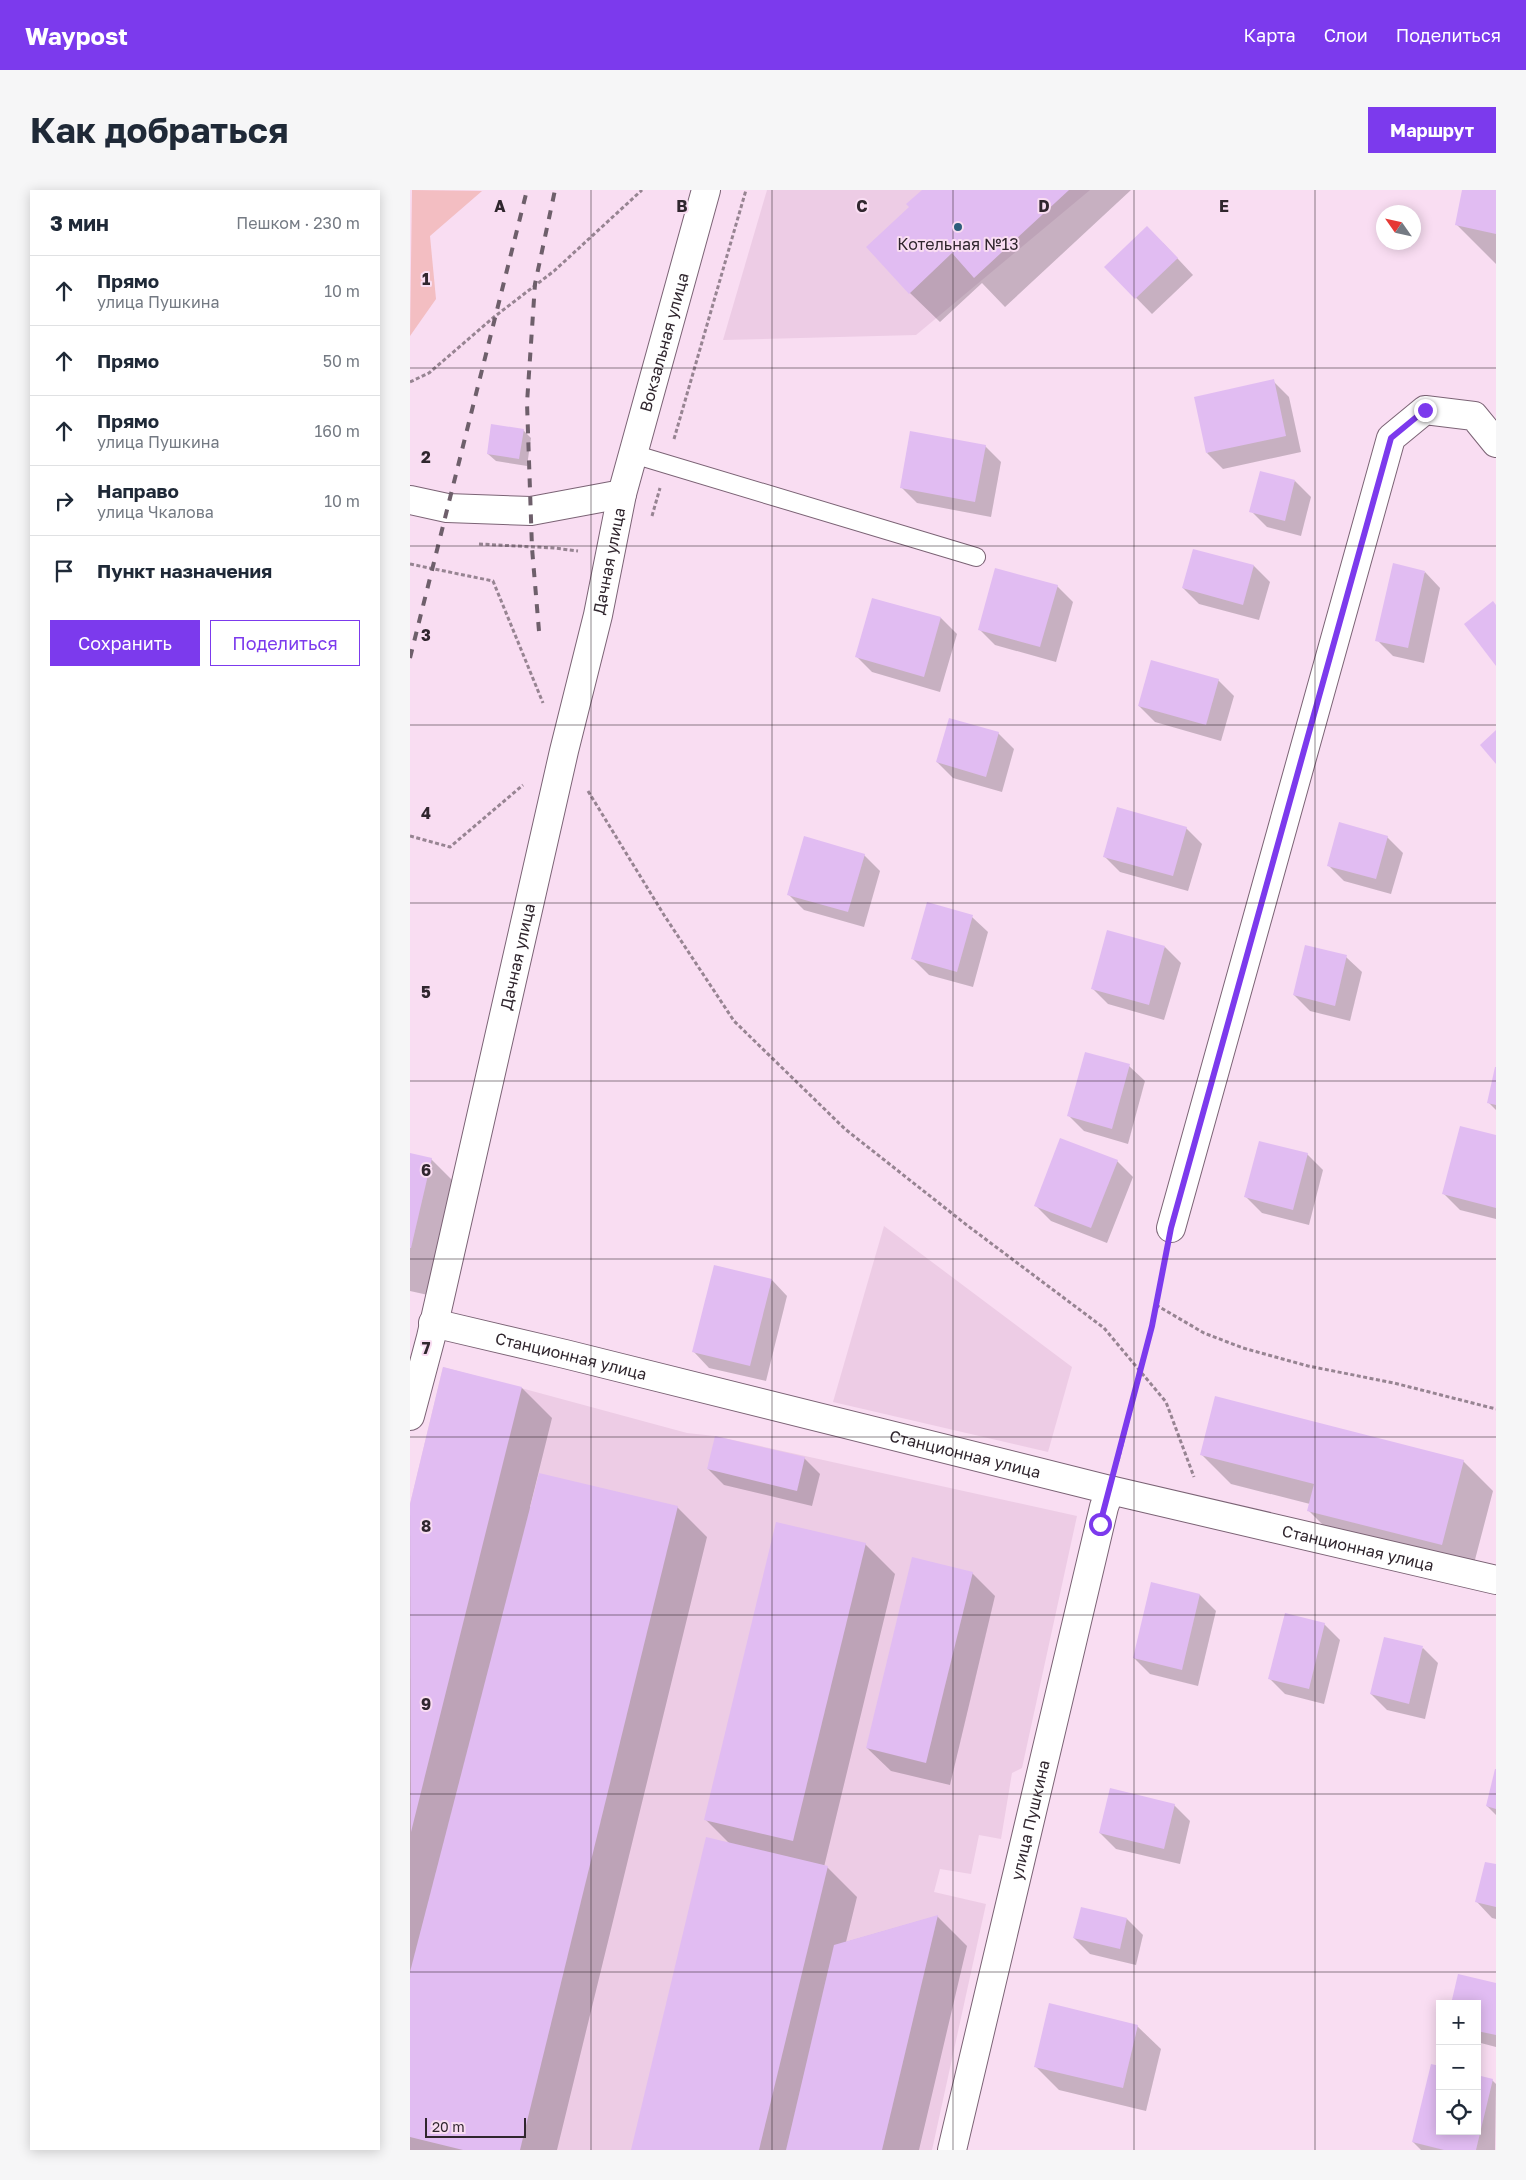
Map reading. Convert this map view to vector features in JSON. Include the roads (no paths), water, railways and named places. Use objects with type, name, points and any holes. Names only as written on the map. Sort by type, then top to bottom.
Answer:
[{"type":"street","name":"Вокзальная улица","points":[[622,494],[706,190]]},
{"type":"street","points":[[1171,1228],[1391,438],[1425,410],[1474,416],[1496,443]]},
{"type":"street","points":[[410,500],[447,508],[531,512],[622,494]]},
{"type":"street","name":"Дачная улица","points":[[410,1416],[564,752],[582,686],[622,494]]},
{"type":"street","name":"Станционная улица","points":[[433,1323],[565,1354],[1110,1490],[1496,1580]]},
{"type":"street","name":"улица Пушкина","points":[[952,2150],[1104,1507],[1110,1490]]},
{"type":"lane","points":[[633,454],[976,557]]},
{"type":"railway","points":[[410,658],[527,190]]},
{"type":"railway","points":[[539,631],[532,548],[527,403],[535,284],[555,190]]},
{"type":"place","name":"Котельная №13","points":[[958,227]]}]
